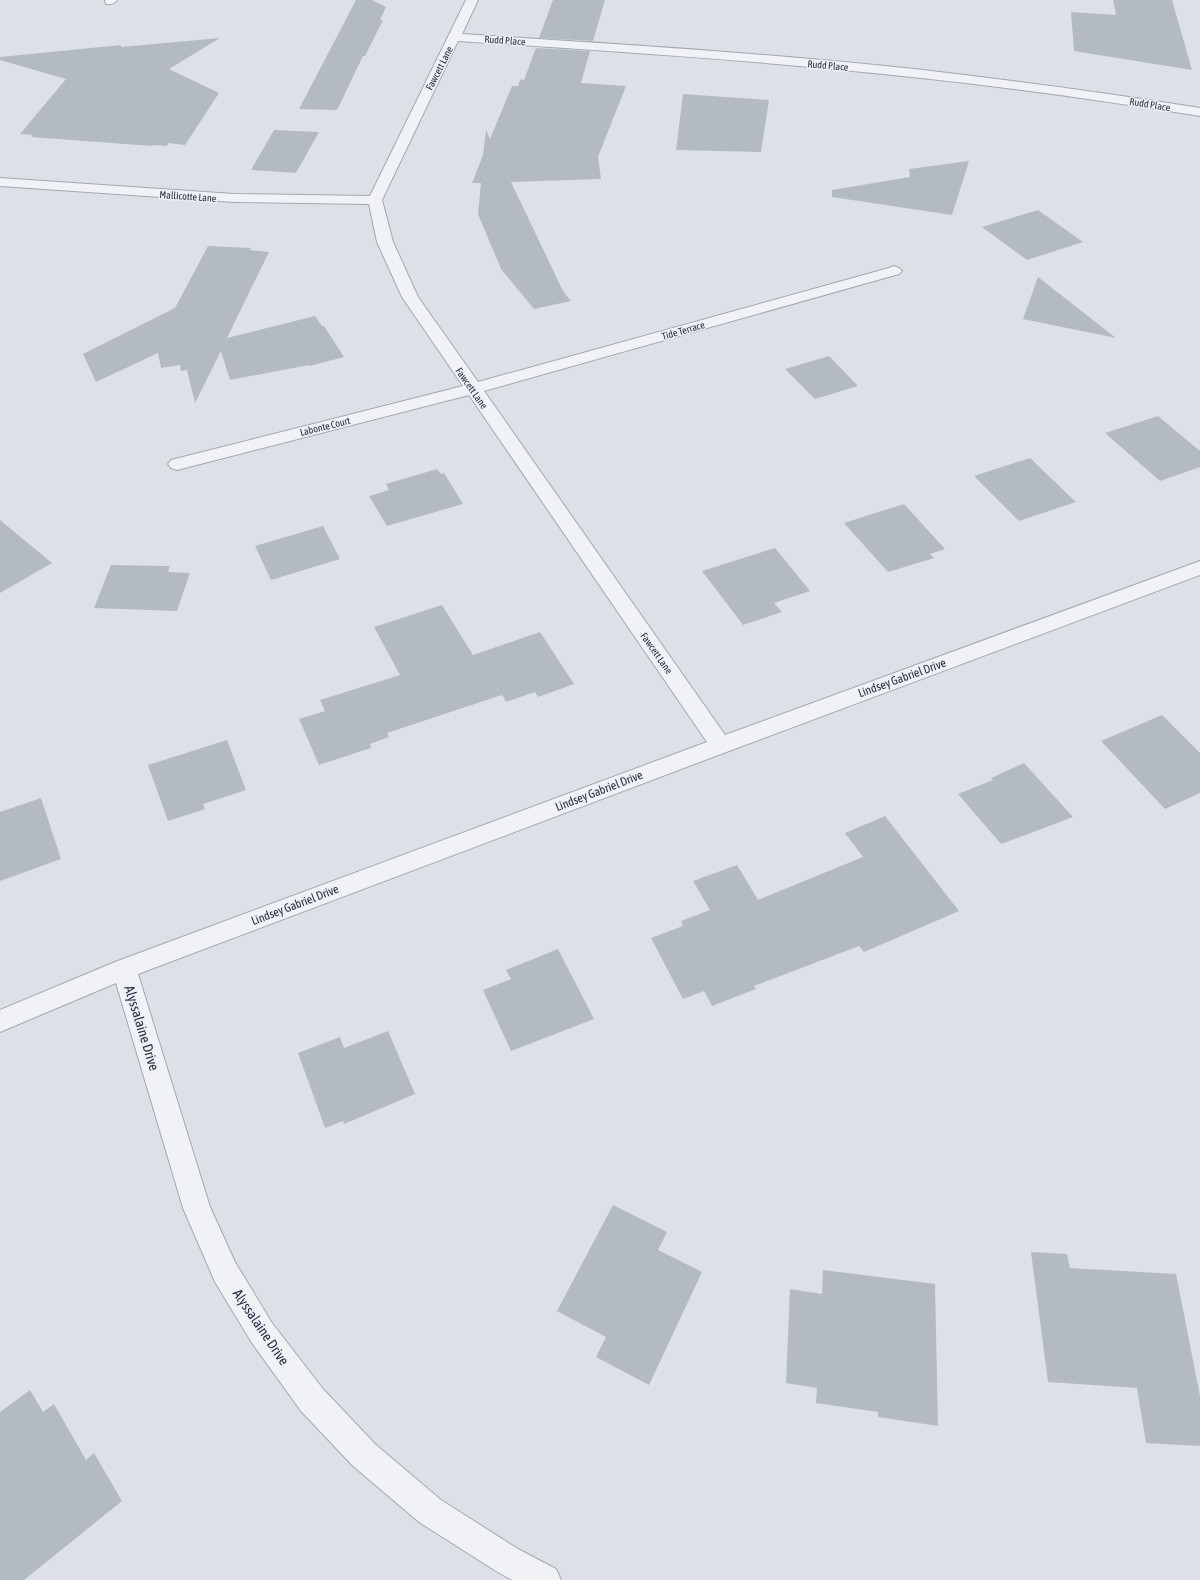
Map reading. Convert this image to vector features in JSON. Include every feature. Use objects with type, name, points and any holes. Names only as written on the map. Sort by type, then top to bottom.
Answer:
[{"type":"street","name":"Fawcett Lane","points":[[472,0],[399,147],[375,200],[385,242],[410,297],[472,389],[721,745]]},
{"type":"street","name":"Rudd Place","points":[[454,37],[705,54],[979,80],[1200,112]]},
{"type":"street","name":"Mallicotte Lane","points":[[0,182],[239,200],[375,200]]},
{"type":"street","name":"Tide Terrace","points":[[472,389],[894,271]]},
{"type":"street","name":"Labonte Court","points":[[177,464],[472,389]]},
{"type":"street","name":"Lindsey Gabriel Drive","points":[[0,1021],[124,969],[721,745],[1200,568]]},
{"type":"street","name":"Alyssalaine Drive","points":[[124,969],[198,1208],[225,1272],[262,1333],[312,1400],[364,1454],[430,1512],[507,1560],[545,1580]]},
{"type":"building","points":[[356,0],[372,0],[386,7],[380,20],[383,20],[365,56],[363,56],[337,110],[299,109]]},
{"type":"building","points":[[553,0],[605,0],[593,41],[539,38]]},
{"type":"building","points":[[1113,0],[1172,0],[1192,70],[1074,51],[1071,12],[1116,15]]},
{"type":"building","points":[[220,38],[169,69],[219,93],[185,145],[168,143],[167,146],[152,146],[31,137],[33,135],[20,134],[66,79],[0,60],[0,57],[121,45],[121,47]]},
{"type":"building","points":[[536,48],[590,51],[581,83],[626,86],[598,157],[601,179],[511,182],[563,291],[571,301],[534,309],[501,269],[478,214],[481,183],[472,183],[483,155],[486,130],[490,139],[512,86],[518,86],[520,79],[524,80]]},
{"type":"building","points":[[683,94],[769,100],[761,152],[676,150]]},
{"type":"building","points":[[274,130],[319,132],[296,173],[251,170]]},
{"type":"building","points":[[969,161],[952,215],[832,197],[832,190],[910,177],[909,169]]},
{"type":"building","points":[[1038,210],[1083,242],[1027,260],[982,227]]},
{"type":"building","points":[[208,246],[251,248],[250,250],[269,252],[227,338],[315,316],[322,326],[324,326],[344,357],[310,366],[230,380],[221,351],[195,403],[187,370],[181,371],[180,365],[161,368],[158,353],[96,382],[83,354],[175,308]]},
{"type":"building","points":[[1038,277],[1116,338],[1023,319]]},
{"type":"building","points":[[829,356],[858,386],[815,399],[785,369]]},
{"type":"building","points":[[1158,416],[1200,451],[1200,467],[1160,481],[1105,433]]},
{"type":"building","points":[[1030,458],[1076,502],[1019,521],[974,476]]},
{"type":"building","points":[[437,469],[441,474],[444,473],[463,504],[387,526],[369,496],[389,490],[386,484]]},
{"type":"building","points":[[904,504],[945,549],[930,554],[934,558],[888,572],[844,523]]},
{"type":"building","points":[[0,520],[52,563],[0,593]]},
{"type":"building","points":[[323,526],[340,559],[271,580],[255,546]]},
{"type":"building","points":[[775,548],[810,591],[774,603],[782,612],[743,625],[702,571]]},
{"type":"building","points":[[111,565],[170,566],[168,572],[190,573],[177,611],[94,608]]},
{"type":"building","points":[[442,605],[473,655],[540,632],[574,684],[538,697],[535,692],[506,702],[502,695],[387,733],[389,737],[370,744],[371,748],[319,765],[299,719],[325,711],[320,700],[400,675],[374,627]]},
{"type":"building","points":[[1162,715],[1200,753],[1200,793],[1165,809],[1101,741]]},
{"type":"building","points":[[227,740],[246,790],[203,804],[205,809],[168,821],[148,765]]},
{"type":"building","points":[[1024,763],[1073,817],[1001,844],[958,794],[993,780],[991,778]]},
{"type":"building","points":[[41,798],[61,859],[0,881],[0,812]]},
{"type":"building","points":[[885,816],[959,911],[864,952],[859,946],[754,986],[756,989],[712,1006],[704,991],[683,999],[651,938],[683,926],[681,921],[710,910],[693,881],[737,865],[758,900],[863,857],[845,833]]},
{"type":"building","points":[[558,949],[594,1019],[511,1051],[483,990],[511,979],[506,970]]},
{"type":"building","points":[[388,1031],[415,1094],[344,1124],[343,1121],[325,1128],[298,1053],[340,1037],[344,1048]]},
{"type":"building","points":[[613,1205],[667,1232],[658,1250],[702,1272],[649,1385],[596,1357],[606,1337],[557,1311]]},
{"type":"building","points":[[1031,1252],[1067,1254],[1070,1268],[1176,1274],[1200,1396],[1200,1446],[1146,1443],[1137,1388],[1048,1382]]},
{"type":"building","points":[[823,1270],[935,1284],[938,1426],[878,1417],[878,1412],[816,1403],[817,1388],[786,1383],[790,1289],[822,1294]]},
{"type":"building","points":[[30,1390],[43,1412],[54,1404],[86,1460],[94,1453],[122,1501],[24,1580],[0,1580],[0,1412]]}]
